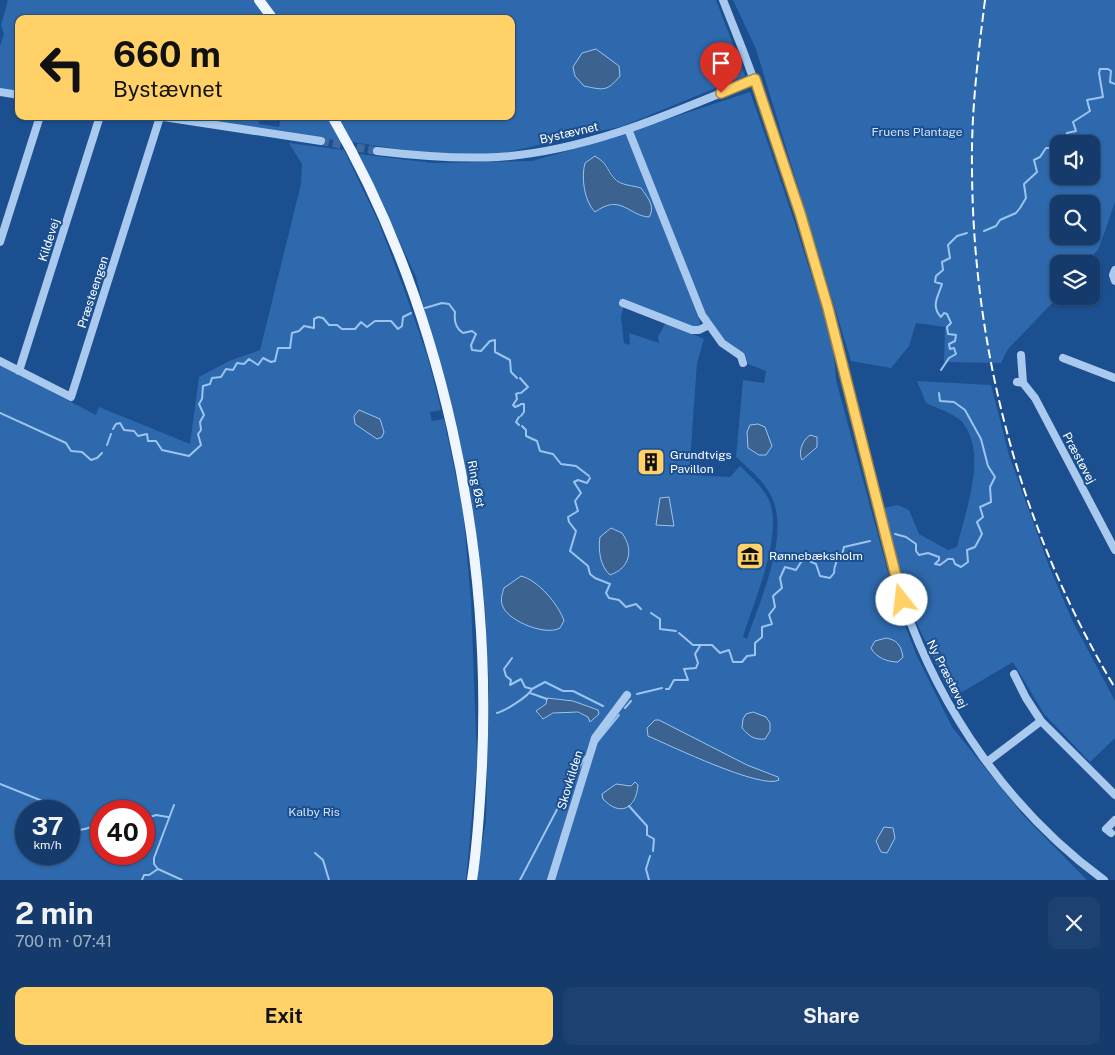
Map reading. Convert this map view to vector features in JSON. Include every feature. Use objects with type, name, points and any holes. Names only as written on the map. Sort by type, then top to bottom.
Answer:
[{"type":"main road","points":[[259,0],[270,15]]},
{"type":"main road","name":"Ring Øst","points":[[334,120],[368,186],[395,247],[415,304],[436,370],[467,500],[480,606],[483,670],[480,807],[472,880]]},
{"type":"street","name":"Ny Præstøvej","points":[[723,0],[755,79],[800,213],[828,308],[902,600],[922,652],[960,724],[1012,795],[1070,854],[1104,880]]},
{"type":"street","name":"Bystævnet","points":[[377,151],[432,157],[499,157],[565,147],[628,129],[755,79]]},
{"type":"street","points":[[0,92],[15,94]]},
{"type":"street","points":[[0,242],[39,120]]},
{"type":"street","name":"Kildevej","points":[[19,371],[99,120]]},
{"type":"street","name":"Præsteengen","points":[[0,361],[71,397],[159,120]]},
{"type":"street","points":[[180,120],[321,141]]},
{"type":"street","points":[[628,129],[702,315],[722,343],[739,353],[743,363]]},
{"type":"street","points":[[1115,270],[1113,275],[1115,281]]},
{"type":"street","points":[[624,303],[692,330],[699,330],[709,326]]},
{"type":"street","name":"Præstøvej","points":[[1021,355],[1020,382],[1035,398],[1115,550]]},
{"type":"street","points":[[1063,358],[1115,378]]},
{"type":"street","points":[[1014,674],[1026,698],[1041,721],[1115,795]]},
{"type":"street","name":"Skovkilden","points":[[551,880],[595,738],[627,695]]},
{"type":"street","points":[[987,762],[1041,721]]},
{"type":"street","points":[[1111,833],[1106,829],[1115,820]]},
{"type":"green space","points":[[8,0],[256,0],[267,15],[15,15],[15,90],[0,88],[0,46],[4,34],[1,25]]},
{"type":"green space","points":[[264,0],[716,0],[745,76],[623,126],[499,154],[430,154],[352,142],[339,120],[515,120],[515,15],[274,15]]},
{"type":"green space","name":"Fruens Plantage","points":[[733,0],[1115,0],[1115,202],[1099,248],[1093,255],[1050,255],[1050,305],[1008,349],[1001,363],[944,362],[945,327],[916,323],[909,346],[891,368],[851,361],[756,49]]},
{"type":"green space","points":[[750,92],[826,322],[833,351],[836,380],[896,602],[916,654],[952,727],[1023,815],[1087,880],[553,880],[596,731],[548,880],[476,880],[486,821],[489,689],[485,609],[472,503],[416,277],[359,154],[433,163],[532,161],[628,134],[700,322],[699,328],[692,329],[625,302],[621,316],[624,343],[630,345],[629,333],[659,343],[658,337],[666,322],[704,339],[697,363],[689,475],[730,477],[740,466],[765,493],[772,513],[773,529],[770,548],[766,567],[743,637],[747,639],[772,566],[778,527],[776,510],[767,489],[736,457],[743,380],[764,383],[766,371],[748,364],[745,354],[723,340],[704,313],[632,131]],"holes":[[[606,163],[616,179],[623,184],[634,186],[643,217],[622,204],[601,207]],[[548,698],[566,700],[598,710],[588,717],[578,713],[560,712],[545,719],[540,718],[536,711],[546,704]],[[616,784],[633,785],[638,788],[633,804],[606,802],[602,794]]]},
{"type":"green space","points":[[204,120],[260,120],[259,124],[279,127],[280,120],[330,120],[341,141]]},
{"type":"green space","name":"Kalby Ris","points":[[289,143],[344,150],[379,223],[428,358],[441,410],[430,412],[432,421],[444,419],[463,511],[471,601],[477,761],[466,880],[0,880],[0,365],[96,415],[99,407],[190,444],[199,377],[229,361],[260,350],[301,184],[302,164]]},
{"type":"green space","points":[[917,381],[991,385],[1009,455],[1049,566],[1073,622],[1115,701],[1115,738],[1090,762],[1044,714],[1013,662],[952,698],[904,596],[883,508],[898,505],[909,510],[919,534],[948,550],[957,547],[969,501],[974,467],[974,451],[970,436],[963,423],[951,414],[926,403]]},
{"type":"shaded area","points":[[596,49],[619,66],[620,76],[608,87],[584,86],[575,76],[573,67],[582,53]]},
{"type":"shaded area","points":[[595,156],[605,164],[617,181],[641,188],[651,205],[652,209],[649,217],[642,216],[618,205],[604,207],[595,212],[588,202],[584,189],[583,175],[585,163]]},
{"type":"shaded area","points":[[359,410],[380,419],[384,432],[382,437],[377,439],[355,424],[354,416]]},
{"type":"shaded area","points":[[758,424],[765,427],[772,446],[766,455],[759,455],[748,448],[747,432],[750,425]]},
{"type":"shaded area","points":[[810,435],[817,437],[817,447],[802,460],[800,454],[802,447]]},
{"type":"shaded area","points":[[669,497],[674,526],[656,525],[660,498]]},
{"type":"shaded area","points":[[611,528],[622,533],[626,539],[629,552],[626,563],[622,568],[610,575],[600,558],[599,547],[600,537]]},
{"type":"shaded area","points":[[521,576],[534,582],[553,601],[564,621],[560,628],[554,630],[538,629],[520,622],[507,613],[502,602],[504,588]]},
{"type":"shaded area","points":[[886,638],[893,640],[900,646],[903,657],[898,662],[883,659],[871,648],[875,641]]},
{"type":"shaded area","points":[[547,698],[573,701],[598,710],[599,714],[590,722],[588,717],[578,712],[553,713],[543,719],[536,711],[546,704]]},
{"type":"shaded area","points":[[753,712],[766,717],[770,723],[770,731],[765,739],[752,737],[742,728],[743,719],[746,714]]},
{"type":"shaded area","points":[[655,720],[659,720],[747,765],[778,777],[779,780],[754,779],[736,773],[694,757],[648,736],[647,728]]},
{"type":"shaded area","points":[[635,782],[638,785],[637,793],[631,805],[626,808],[615,808],[603,799],[602,794],[616,784],[631,786]]},
{"type":"shaded area","points":[[884,827],[893,828],[895,838],[887,853],[881,852],[876,841]]},
{"type":"waterway","points":[[1066,135],[1067,133],[1076,131],[1073,122],[1090,111],[1087,100],[1103,97],[1100,69],[1111,71],[1110,82],[1115,84]]},
{"type":"waterway","points":[[984,231],[996,226],[1000,220],[1016,213],[1020,208],[1026,198],[1024,184],[1037,172],[1034,160],[1040,157],[1046,148],[1050,148]]},
{"type":"waterway","points":[[941,370],[949,358],[956,354],[954,348],[950,349],[949,344],[955,341],[956,335],[948,334],[947,327],[951,323],[947,314],[944,313],[941,317],[936,309],[936,300],[942,284],[935,282],[936,276],[943,270],[942,262],[950,258],[948,245],[957,236],[967,233]]},
{"type":"waterway","points":[[425,308],[442,303],[449,304],[455,312],[455,321],[458,329],[463,333],[472,331],[476,334],[471,345],[472,350],[481,351],[490,341],[495,340],[495,352],[510,360],[511,372],[517,378]]},
{"type":"waterway","points":[[113,429],[116,424],[120,423],[124,430],[134,431],[138,436],[147,434],[148,441],[156,441],[162,450],[189,456],[201,445],[198,434],[201,430],[200,422],[204,415],[199,404],[202,399],[203,386],[210,384],[212,378],[221,377],[226,369],[233,370],[237,363],[244,364],[249,359],[258,365],[263,358],[271,362],[275,361],[278,348],[290,348],[292,333],[299,331],[304,326],[314,328],[314,319],[318,317],[323,318],[329,325],[337,325],[342,329],[355,329],[361,322],[367,327],[375,321],[391,321],[398,329],[402,326],[403,317],[411,313]]},
{"type":"waterway","points":[[520,378],[528,387],[521,393]]},
{"type":"waterway","points":[[519,393],[516,394],[517,399],[513,405],[515,407],[520,405]]},
{"type":"waterway","points":[[895,534],[906,537],[916,544],[916,551],[919,555],[928,553],[939,557],[935,564],[940,565],[948,559],[953,559],[955,564],[961,567],[968,562],[967,550],[975,547],[982,534],[977,522],[983,517],[980,507],[991,502],[990,487],[995,477],[988,466],[981,439],[965,410],[954,402],[940,401],[939,393]]},
{"type":"waterway","points":[[521,404],[524,404],[524,412],[521,416]]},
{"type":"waterway","points":[[0,413],[66,443],[71,451],[82,452],[91,460],[97,458],[102,453]]},
{"type":"waterway","points":[[519,417],[516,422],[519,425]]},
{"type":"waterway","points":[[522,426],[526,430],[526,436],[537,441],[540,451],[553,454],[561,464],[576,466],[589,476]]},
{"type":"waterway","points":[[107,445],[111,434]]},
{"type":"waterway","points":[[590,478],[587,483],[578,480],[574,482],[581,493],[575,501],[578,511],[568,517],[569,522],[576,531],[570,551],[588,566],[590,574],[610,584],[606,593],[609,598],[619,600],[626,607],[636,604],[641,609]]},
{"type":"waterway","points":[[679,633],[693,645],[712,645],[720,653],[729,650],[733,662],[742,662],[747,656],[755,655],[755,643],[762,637],[762,627],[772,624],[769,615],[775,607],[773,596],[782,588],[780,578],[785,567],[796,570],[805,559],[816,564],[820,576],[830,578],[834,573],[834,568],[842,555],[844,547],[870,541]]},
{"type":"waterway","points":[[651,613],[660,619],[660,629],[676,631]]},
{"type":"waterway","points":[[666,689],[669,689],[674,680],[688,680],[684,669],[696,668],[698,663],[695,654],[700,646]]},
{"type":"waterway","points":[[512,658],[504,669],[506,676],[511,680],[510,685],[521,679],[525,687],[532,689]]},
{"type":"waterway","points":[[497,713],[516,703],[532,689],[545,682],[563,691],[573,691],[603,706]]},
{"type":"waterway","points":[[637,694],[662,688]]},
{"type":"waterway","points":[[530,693],[547,699]]},
{"type":"waterway","points":[[625,708],[631,701]]},
{"type":"waterway","points":[[597,742],[619,715]]},
{"type":"waterway","points":[[577,772],[585,757]]},
{"type":"waterway","points":[[520,880],[573,779]]},
{"type":"waterway","points":[[0,784],[40,800]]},
{"type":"waterway","points":[[158,869],[154,864],[154,858],[174,805]]},
{"type":"waterway","points":[[629,806],[647,826],[647,835],[654,839],[653,851]]},
{"type":"waterway","points":[[155,815],[168,817]]},
{"type":"waterway","points":[[80,830],[90,828]]},
{"type":"waterway","points":[[315,853],[323,860],[329,880]]},
{"type":"waterway","points":[[649,880],[646,869],[650,856]]},
{"type":"waterway","points":[[142,880],[144,875],[149,875],[158,869],[182,880]]},
{"type":"tunnel","points":[[321,141],[377,151]]},
{"type":"railway","points":[[985,0],[974,105],[972,169],[975,237],[982,305],[993,372],[1009,438],[1029,503],[1053,566],[1082,628],[1115,688]]},
{"type":"place","name":"Grundtvigs Pavillon","points":[[651,462]]},
{"type":"place","name":"Rønnebæksholm","points":[[750,556]]},
{"type":"route","points":[[721,93],[755,79],[800,213],[828,308],[886,544],[902,600]]}]
